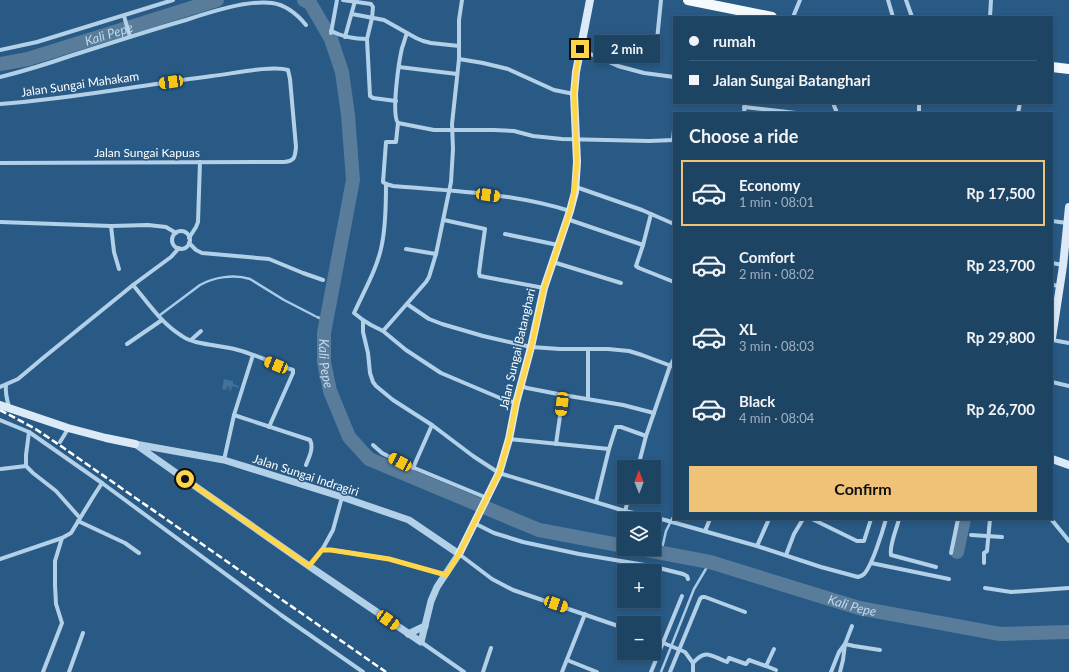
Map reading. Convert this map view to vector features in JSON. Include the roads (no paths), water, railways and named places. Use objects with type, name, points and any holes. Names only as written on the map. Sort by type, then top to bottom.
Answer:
[{"type":"main road","name":"Jalan Sungai Batanghari","points":[[459,554],[499,473],[509,439],[516,403],[531,348],[544,288],[576,187],[577,162],[574,94],[576,72],[590,0]]},
{"type":"main road","points":[[688,0],[708,2],[758,16]]},
{"type":"main road","points":[[1053,67],[1069,69]]},
{"type":"main road","points":[[1053,326],[1056,286],[1067,253],[1067,223],[1069,207]]},
{"type":"main road","points":[[0,405],[68,428],[135,444]]},
{"type":"main road","points":[[1053,459],[1069,465]]},
{"type":"street","points":[[0,50],[37,42],[124,17],[173,0]]},
{"type":"street","points":[[337,0],[331,32],[345,37],[367,39]]},
{"type":"street","points":[[343,0],[355,1],[373,6],[374,8],[367,39],[370,97],[396,101]]},
{"type":"street","points":[[383,331],[426,282],[433,267],[449,191],[453,149],[452,130],[459,59],[459,20],[462,0]]},
{"type":"street","points":[[656,50],[661,0]]},
{"type":"street","points":[[793,16],[800,0]]},
{"type":"street","points":[[888,0],[893,16]]},
{"type":"street","points":[[906,0],[912,16]]},
{"type":"street","points":[[990,16],[991,0]]},
{"type":"street","points":[[345,37],[355,1]]},
{"type":"street","points":[[0,77],[42,66],[129,35],[244,4],[271,3],[285,6],[295,13],[306,25]]},
{"type":"street","points":[[352,14],[384,20],[416,38],[431,43],[459,46]]},
{"type":"street","points":[[124,17],[129,35]]},
{"type":"street","points":[[407,33],[402,48],[399,67],[395,120],[398,123],[396,142],[386,142],[382,181],[386,184],[510,198],[554,206],[568,215],[643,245]]},
{"type":"street","points":[[580,49],[618,66],[644,73],[673,77]]},
{"type":"street","points":[[459,59],[508,69],[554,90],[574,94]]},
{"type":"street","points":[[399,67],[457,74]]},
{"type":"street","name":"Jalan Sungai Mahakam","points":[[0,104],[42,100],[254,70],[281,68],[288,70],[290,79],[296,147],[295,157],[293,159]]},
{"type":"street","points":[[745,104],[790,112]]},
{"type":"street","points":[[398,123],[434,130],[494,130],[542,137],[649,141],[673,140]]},
{"type":"street","name":"Jalan Sungai Kapuas","points":[[0,164],[284,162],[293,159]]},
{"type":"street","points":[[0,387],[18,379],[133,285],[171,257],[179,248],[185,247],[198,222],[200,162]]},
{"type":"street","points":[[386,184],[382,245],[354,313],[371,325],[383,331],[406,350],[441,373],[500,398],[516,403]]},
{"type":"street","points":[[576,187],[642,210],[673,224]]},
{"type":"street","points":[[651,214],[636,266],[673,282]]},
{"type":"street","points":[[444,220],[485,229],[479,274],[480,276],[544,288]]},
{"type":"street","points":[[1053,221],[1067,223]]},
{"type":"street","points":[[0,222],[111,226],[148,225],[166,227],[176,232],[184,232],[189,238]]},
{"type":"street","points":[[111,226],[114,252],[119,269]]},
{"type":"street","points":[[176,232],[172,236],[172,241],[174,245],[179,248]]},
{"type":"street","points":[[505,234],[558,245]]},
{"type":"street","points":[[188,243],[202,253],[269,259],[323,280]]},
{"type":"street","points":[[406,249],[436,254]]},
{"type":"street","points":[[552,262],[621,283]]},
{"type":"street","points":[[1053,263],[1063,266]]},
{"type":"street","points":[[133,285],[162,320],[182,337],[231,348],[292,370],[293,372],[269,427]]},
{"type":"street","points":[[407,304],[429,318],[442,324],[531,348],[608,349],[629,351],[672,366],[646,436],[640,460]]},
{"type":"street","points":[[127,344],[162,320]]},
{"type":"street","points":[[363,320],[363,332],[367,345],[372,382],[393,400],[432,425],[473,456],[499,473],[625,511],[665,520],[757,546],[821,567],[858,577],[865,572],[871,563],[886,520]]},
{"type":"street","points":[[192,340],[201,331]]},
{"type":"street","points":[[1053,339],[1069,343]]},
{"type":"street","points":[[588,349],[588,399]]},
{"type":"street","points":[[224,460],[234,415],[253,355]]},
{"type":"street","points":[[1053,382],[1069,386]]},
{"type":"street","points":[[6,385],[6,395],[9,408]]},
{"type":"street","points":[[521,386],[563,395],[624,405],[654,413]]},
{"type":"street","points":[[556,444],[563,395]]},
{"type":"street","points":[[234,415],[310,440],[312,448],[306,465]]},
{"type":"street","points":[[0,420],[29,432],[102,483],[281,615],[363,672]]},
{"type":"street","points":[[413,468],[432,425]]},
{"type":"street","points":[[596,502],[614,430],[617,427],[621,427],[646,436]]},
{"type":"street","points":[[60,442],[68,428]]},
{"type":"street","points":[[29,432],[26,466],[33,474],[56,491],[79,519],[125,543],[139,553]]},
{"type":"street","points":[[509,439],[609,449]]},
{"type":"street","points":[[135,444],[464,672]]},
{"type":"street","name":"Jalan Sungai Indragiri","points":[[135,444],[224,460],[342,497],[409,520],[459,554]]},
{"type":"street","points":[[372,445],[382,453],[400,462],[486,500]]},
{"type":"street","points":[[1,469],[26,466]]},
{"type":"street","points":[[0,559],[62,538],[71,533],[102,483]]},
{"type":"street","points":[[309,566],[322,550],[333,530],[342,497]]},
{"type":"street","points":[[625,511],[627,504]]},
{"type":"street","points":[[705,531],[710,520]]},
{"type":"street","points":[[757,546],[769,520]]},
{"type":"street","points":[[786,555],[794,534],[802,520]]},
{"type":"street","points":[[814,520],[861,542],[864,541],[866,537],[871,520]]},
{"type":"street","points":[[899,520],[891,548],[891,555],[936,567]]},
{"type":"street","points":[[951,553],[958,520]]},
{"type":"street","points":[[984,564],[984,553],[987,551],[990,520]]},
{"type":"street","points":[[1052,520],[1069,541]]},
{"type":"street","points":[[475,521],[482,528],[523,542],[583,555],[671,570],[687,576],[688,579]]},
{"type":"street","points":[[971,535],[1002,537]]},
{"type":"street","points":[[43,672],[62,623],[56,604],[55,561],[62,538]]},
{"type":"street","points":[[322,550],[341,551],[389,559],[446,575]]},
{"type":"street","points":[[421,642],[431,601],[437,587],[459,554],[492,579],[513,590],[617,625]]},
{"type":"street","points":[[871,563],[949,579]]},
{"type":"street","points":[[985,588],[1011,592],[1069,588]]},
{"type":"street","points":[[651,672],[682,596]]},
{"type":"street","points":[[670,672],[678,649],[702,597],[745,612]]},
{"type":"street","points":[[562,672],[585,614]]},
{"type":"street","points":[[408,634],[425,626]]},
{"type":"street","points":[[840,672],[845,644],[852,626]]},
{"type":"street","points":[[69,672],[83,633]]},
{"type":"street","points":[[661,642],[685,652],[692,663],[693,672]]},
{"type":"street","points":[[845,644],[880,650]]},
{"type":"street","points":[[831,672],[839,652],[845,644]]},
{"type":"street","points":[[482,672],[491,648]]},
{"type":"street","points":[[766,666],[774,649]]},
{"type":"street","points":[[692,663],[698,656],[707,654],[727,662],[729,658],[746,664],[749,660],[776,670]]},
{"type":"street","points":[[567,660],[597,672]]},
{"type":"waterway","name":"Kali Pepe","points":[[0,64],[28,59],[217,0]]},
{"type":"waterway","name":"Kali Pepe","points":[[304,0],[310,3],[331,39],[342,72],[348,115],[353,180],[324,333],[324,362],[330,391],[349,437],[369,459],[539,530],[617,545]]},
{"type":"waterway","points":[[160,315],[206,282],[224,277],[244,277],[315,316]]},
{"type":"waterway","name":"Kali Pepe","points":[[317,317],[325,320],[324,333]]},
{"type":"waterway","points":[[661,553],[666,531],[673,517]]},
{"type":"waterway","points":[[957,552],[964,520]]},
{"type":"waterway","name":"Kali Pepe","points":[[661,553],[710,562],[859,608],[1000,634],[1069,632]]},
{"type":"waterway","points":[[661,672],[694,589],[710,562]]},
{"type":"railway","points":[[0,410],[34,428],[55,442],[386,672]]}]
